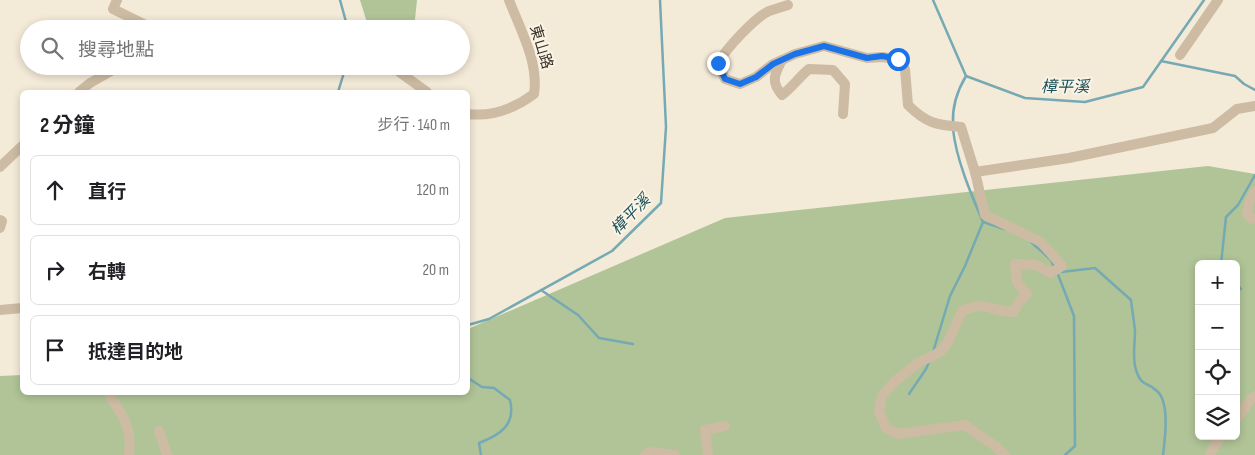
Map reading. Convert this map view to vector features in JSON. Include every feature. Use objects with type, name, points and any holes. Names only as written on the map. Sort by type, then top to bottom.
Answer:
[{"type":"street","points":[[117,0],[113,9],[136,20]]},
{"type":"street","name":"東山路","points":[[470,114],[490,113],[512,108],[534,94],[536,81],[534,67],[509,0]]},
{"type":"street","points":[[1180,55],[1218,0]]},
{"type":"street","points":[[788,5],[767,12],[745,30],[724,53],[718,63],[725,79],[740,84],[756,77],[773,64],[824,46],[867,58],[882,56],[898,59],[905,68],[908,105],[917,114],[935,125],[961,127],[975,172],[984,215],[1041,242],[1062,266],[1051,273],[1036,265],[1015,264],[1017,282],[1027,294],[1018,303],[1014,312],[1000,312],[988,306],[976,305],[962,311],[947,344],[894,382],[882,396],[879,411],[886,428],[898,434],[966,425],[1005,455]]},
{"type":"street","points":[[782,60],[774,76],[776,88],[782,95],[792,88],[809,69],[833,70],[845,84],[843,114]]},
{"type":"street","points":[[81,90],[104,75]]},
{"type":"street","points":[[405,75],[424,90]]},
{"type":"street","points":[[975,172],[1069,158],[1213,128],[1237,109],[1255,106]]},
{"type":"street","points":[[0,168],[20,148]]},
{"type":"street","points":[[1255,191],[1250,200],[1247,214],[1252,219],[1255,218]]},
{"type":"street","points":[[0,220],[2,221],[0,228]]},
{"type":"street","points":[[0,310],[20,308]]},
{"type":"street","points":[[110,395],[122,413],[131,439],[129,455]]},
{"type":"street","points":[[1240,414],[1250,399],[1255,396]]},
{"type":"street","points":[[708,455],[704,430],[724,426]]},
{"type":"street","points":[[159,431],[167,455]]},
{"type":"street","points":[[1210,455],[1218,440]]},
{"type":"street","points":[[645,455],[649,452],[675,455]]},
{"type":"green space","points":[[360,0],[417,0],[415,20],[366,20]]},
{"type":"green space","points":[[1208,166],[1255,174],[1255,455],[0,455],[0,376],[20,375],[20,395],[470,395],[470,328],[725,218]]},
{"type":"waterway","name":"樟平溪","points":[[340,0],[346,20]]},
{"type":"waterway","name":"樟平溪","points":[[470,324],[489,319],[612,251],[661,203],[666,127],[660,0]]},
{"type":"waterway","name":"樟平溪","points":[[933,0],[966,76],[1025,98],[1085,102],[1143,87],[1204,0]]},
{"type":"waterway","points":[[1161,61],[1235,76],[1255,90]]},
{"type":"waterway","name":"樟平溪","points":[[339,90],[343,75]]},
{"type":"waterway","points":[[953,124],[953,111],[956,99],[966,76]]},
{"type":"waterway","points":[[933,352],[950,296],[983,222],[961,164],[953,129]]},
{"type":"waterway","points":[[1221,260],[1226,217],[1238,205],[1255,175]]},
{"type":"waterway","points":[[983,222],[1004,229]]},
{"type":"waterway","points":[[1031,242],[1051,260],[1054,267]]},
{"type":"waterway","points":[[1061,272],[1095,268],[1131,300],[1135,331],[1134,356],[1136,370],[1140,379],[1157,391],[1164,403],[1166,421],[1163,455]]},
{"type":"waterway","points":[[1057,272],[1074,316],[1075,446],[1065,455]]},
{"type":"waterway","points":[[541,290],[578,315],[599,338],[633,344]]},
{"type":"waterway","points":[[909,394],[929,362]]},
{"type":"waterway","points":[[470,379],[482,387],[494,388],[510,400],[511,416],[505,428],[479,443],[481,455]]},
{"type":"route","points":[[718,63],[725,79],[740,84],[756,77],[773,64],[795,54],[824,46],[867,58],[882,56],[898,59]]}]
